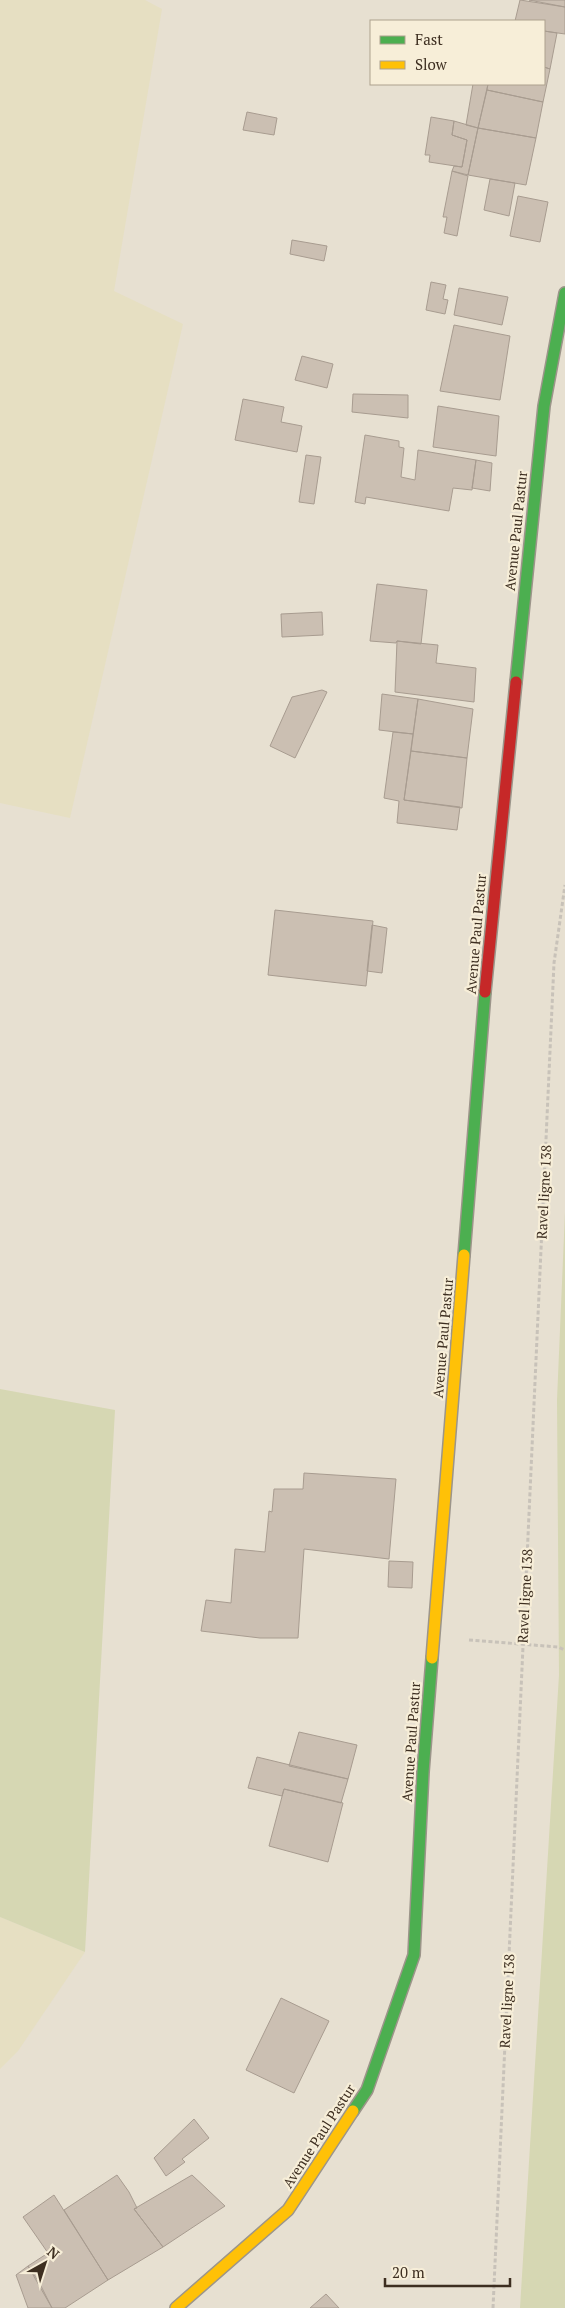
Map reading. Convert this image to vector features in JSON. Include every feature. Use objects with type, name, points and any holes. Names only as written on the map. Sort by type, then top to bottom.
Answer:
[{"type":"main road","name":"Avenue Paul Pastur","points":[[176,2308],[288,2210],[367,2090],[414,1955],[423,1772],[489,950],[544,406],[565,293]]},
{"type":"path","name":"Ravel ligne 138","points":[[493,2308],[554,963],[565,885]]},
{"type":"path","points":[[434,1637],[558,1647],[565,1650]]},
{"type":"shaded area","points":[[0,0],[145,0],[162,9],[114,291],[183,324],[70,818],[0,803]]},
{"type":"shaded area","points":[[0,1917],[85,1952],[18,2051],[0,2069]]},
{"type":"green space","points":[[565,1212],[565,2308],[520,2308],[559,1675],[557,1400]]},
{"type":"green space","points":[[0,1389],[115,1410],[85,1952],[0,1917]]},
{"type":"building","points":[[520,0],[565,7],[565,34],[545,31],[545,20],[515,20]]},
{"type":"building","points":[[529,0],[565,0],[565,7]]},
{"type":"building","points":[[545,31],[557,33],[550,69],[545,67]]},
{"type":"building","points":[[545,67],[550,69],[543,102],[487,90],[488,85],[545,85]]},
{"type":"building","points":[[473,85],[488,85],[478,128],[466,125]]},
{"type":"building","points":[[487,90],[543,102],[536,138],[478,128]]},
{"type":"building","points":[[247,112],[277,118],[274,135],[243,130]]},
{"type":"building","points":[[431,117],[454,121],[452,135],[467,140],[462,167],[429,162],[430,155],[425,155]]},
{"type":"building","points":[[454,121],[478,128],[468,175],[452,171],[454,166],[462,167],[467,140],[452,135]]},
{"type":"building","points":[[478,128],[536,138],[526,185],[468,175]]},
{"type":"building","points":[[452,171],[468,176],[457,236],[444,233],[447,217],[443,217]]},
{"type":"building","points":[[490,179],[515,183],[509,216],[484,210]]},
{"type":"building","points":[[518,196],[548,202],[540,242],[510,236]]},
{"type":"building","points":[[292,240],[327,246],[324,261],[290,254]]},
{"type":"building","points":[[431,282],[446,285],[443,299],[448,300],[445,314],[426,310]]},
{"type":"building","points":[[459,288],[508,297],[502,325],[454,315]]},
{"type":"building","points":[[454,325],[510,336],[500,400],[440,391]]},
{"type":"building","points":[[302,356],[333,364],[327,388],[295,380]]},
{"type":"building","points":[[353,394],[408,395],[408,418],[352,412]]},
{"type":"building","points":[[243,399],[284,407],[281,422],[302,426],[297,452],[235,440]]},
{"type":"building","points":[[438,406],[499,416],[496,456],[433,447]]},
{"type":"building","points":[[365,435],[399,441],[399,447],[404,448],[401,477],[415,480],[418,450],[476,460],[472,490],[453,488],[449,511],[366,497],[365,504],[355,502]]},
{"type":"building","points":[[306,455],[321,457],[314,504],[299,502]]},
{"type":"building","points":[[476,460],[492,463],[490,491],[472,488]]},
{"type":"building","points":[[377,584],[427,590],[421,644],[397,641],[396,643],[370,641]]},
{"type":"building","points":[[322,612],[323,635],[282,637],[281,614]]},
{"type":"building","points":[[397,641],[438,645],[436,663],[476,668],[474,702],[395,692]]},
{"type":"building","points":[[322,690],[327,692],[295,758],[270,746],[292,697]]},
{"type":"building","points":[[382,694],[418,699],[413,734],[379,730]]},
{"type":"building","points":[[418,699],[473,709],[467,758],[411,751]]},
{"type":"building","points":[[393,732],[413,734],[404,800],[460,807],[457,830],[397,823],[399,801],[384,798]]},
{"type":"building","points":[[411,751],[467,758],[462,808],[404,800]]},
{"type":"building","points":[[275,910],[373,921],[366,986],[268,975]]},
{"type":"building","points":[[372,925],[387,928],[382,973],[367,971]]},
{"type":"building","points":[[304,1473],[396,1479],[389,1559],[304,1549],[298,1638],[260,1638],[201,1631],[206,1600],[231,1603],[235,1549],[265,1552],[269,1511],[272,1512],[274,1489],[303,1489]]},
{"type":"building","points":[[389,1561],[413,1562],[412,1588],[388,1587]]},
{"type":"building","points":[[299,1732],[357,1745],[348,1779],[289,1766]]},
{"type":"building","points":[[257,1757],[348,1779],[341,1803],[284,1789],[282,1796],[248,1788]]},
{"type":"building","points":[[284,1789],[343,1803],[328,1862],[269,1846]]},
{"type":"building","points":[[281,1998],[329,2021],[294,2093],[246,2070]]},
{"type":"building","points":[[194,2119],[209,2138],[182,2159],[185,2162],[166,2176],[154,2158]]},
{"type":"building","points":[[117,2175],[137,2208],[134,2209],[163,2247],[108,2280],[64,2210]]},
{"type":"building","points":[[192,2175],[225,2206],[163,2247],[134,2209]]},
{"type":"building","points":[[54,2195],[108,2280],[65,2308],[52,2308],[28,2266],[48,2253],[23,2217]]},
{"type":"building","points":[[28,2266],[39,2282],[52,2308],[28,2308],[16,2275]]},
{"type":"building","points":[[326,2294],[339,2308],[310,2308]]},
{"type":"traffic: fast","points":[[516,682],[544,406],[565,293]]},
{"type":"traffic: fast","points":[[464,1255],[485,992]]},
{"type":"traffic: fast","points":[[353,2111],[367,2090],[414,1955],[423,1772],[432,1658]]},
{"type":"traffic: slow","points":[[432,1658],[464,1255]]},
{"type":"traffic: slow","points":[[176,2308],[288,2210],[353,2111]]},
{"type":"traffic: jam","points":[[485,992],[516,682]]}]
